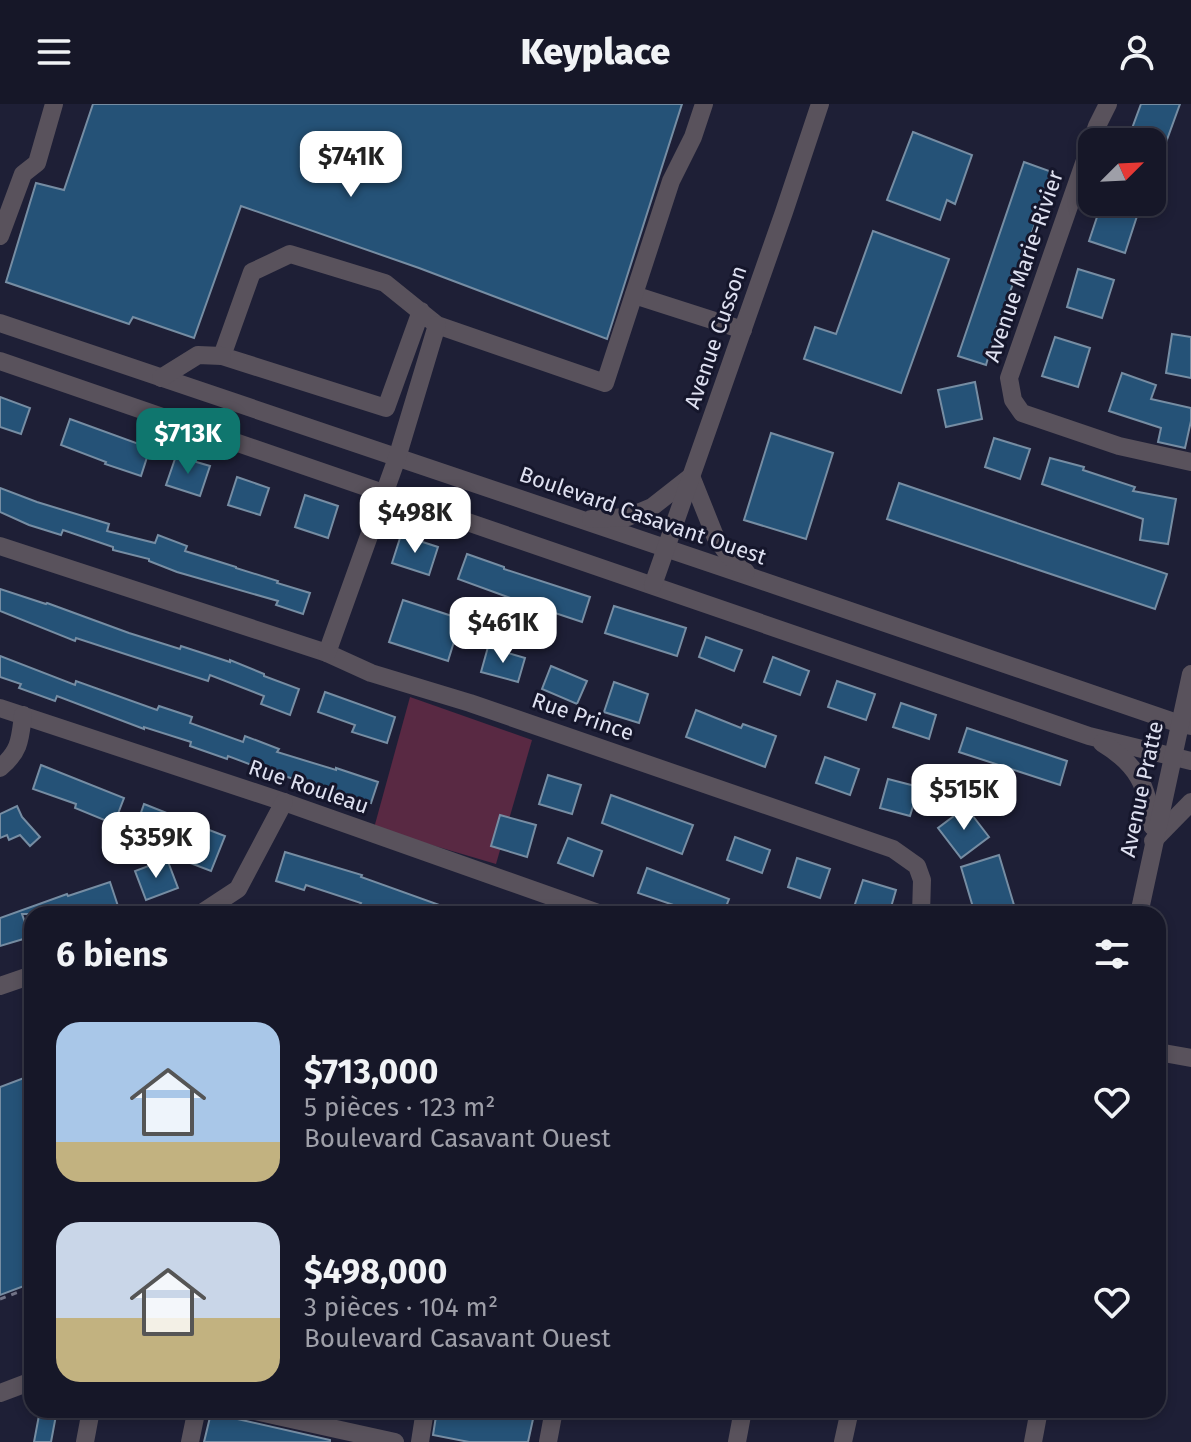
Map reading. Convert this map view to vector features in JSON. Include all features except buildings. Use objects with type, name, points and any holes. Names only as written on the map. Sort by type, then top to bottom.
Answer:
[{"type":"street","points":[[0,236],[23,174],[37,163],[54,104]]},
{"type":"street","points":[[222,356],[252,272],[290,254],[385,283],[437,325],[605,383],[671,181],[693,137],[704,104]]},
{"type":"street","name":"Avenue Cusson","points":[[653,585],[820,104]]},
{"type":"street","name":"Avenue Marie-Rivier","points":[[1108,104],[1097,126],[1009,378],[1013,400],[1022,413],[1040,420],[1119,446],[1191,462]]},
{"type":"street","points":[[634,295],[743,330]]},
{"type":"street","points":[[161,378],[198,355],[222,356],[386,408],[421,311]]},
{"type":"street","name":"Boulevard Casavant Ouest","points":[[0,323],[1185,725]]},
{"type":"street","points":[[327,653],[397,458],[437,325]]},
{"type":"street","points":[[0,361],[1089,736],[1182,758]]},
{"type":"street","points":[[582,520],[628,517],[652,507],[691,476],[715,536],[729,556],[751,577]]},
{"type":"street","name":"Rue Prince","points":[[0,546],[327,653],[371,673],[470,703],[893,849],[917,866],[922,880],[921,906]]},
{"type":"street","name":"Avenue Pratte","points":[[1141,906],[1153,841],[1182,758],[1191,674]]},
{"type":"street","name":"Rue Rouleau","points":[[0,708],[284,802],[578,906]]},
{"type":"street","points":[[0,768],[10,760],[20,741],[23,715]]},
{"type":"street","points":[[1089,736],[1119,753],[1135,769],[1145,788],[1153,841]]},
{"type":"street","points":[[212,906],[238,889],[284,802]]},
{"type":"street","points":[[1153,841],[1191,802]]},
{"type":"street","points":[[0,986],[24,978]]},
{"type":"street","points":[[1166,1053],[1191,1058]]},
{"type":"street","points":[[0,1393],[24,1384]]},
{"type":"street","points":[[85,1442],[90,1418]]},
{"type":"street","points":[[190,1442],[195,1418]]},
{"type":"street","points":[[286,1418],[395,1442]]},
{"type":"street","points":[[420,1442],[424,1418]]},
{"type":"street","points":[[548,1442],[552,1418]]},
{"type":"street","points":[[737,1442],[742,1418]]},
{"type":"street","points":[[843,1442],[848,1418]]},
{"type":"street","points":[[1033,1442],[1038,1418]]},
{"type":"path","points":[[0,1299],[24,1290]]},
{"type":"shaded area","points":[[410,697],[532,740],[496,864],[374,828]]}]
